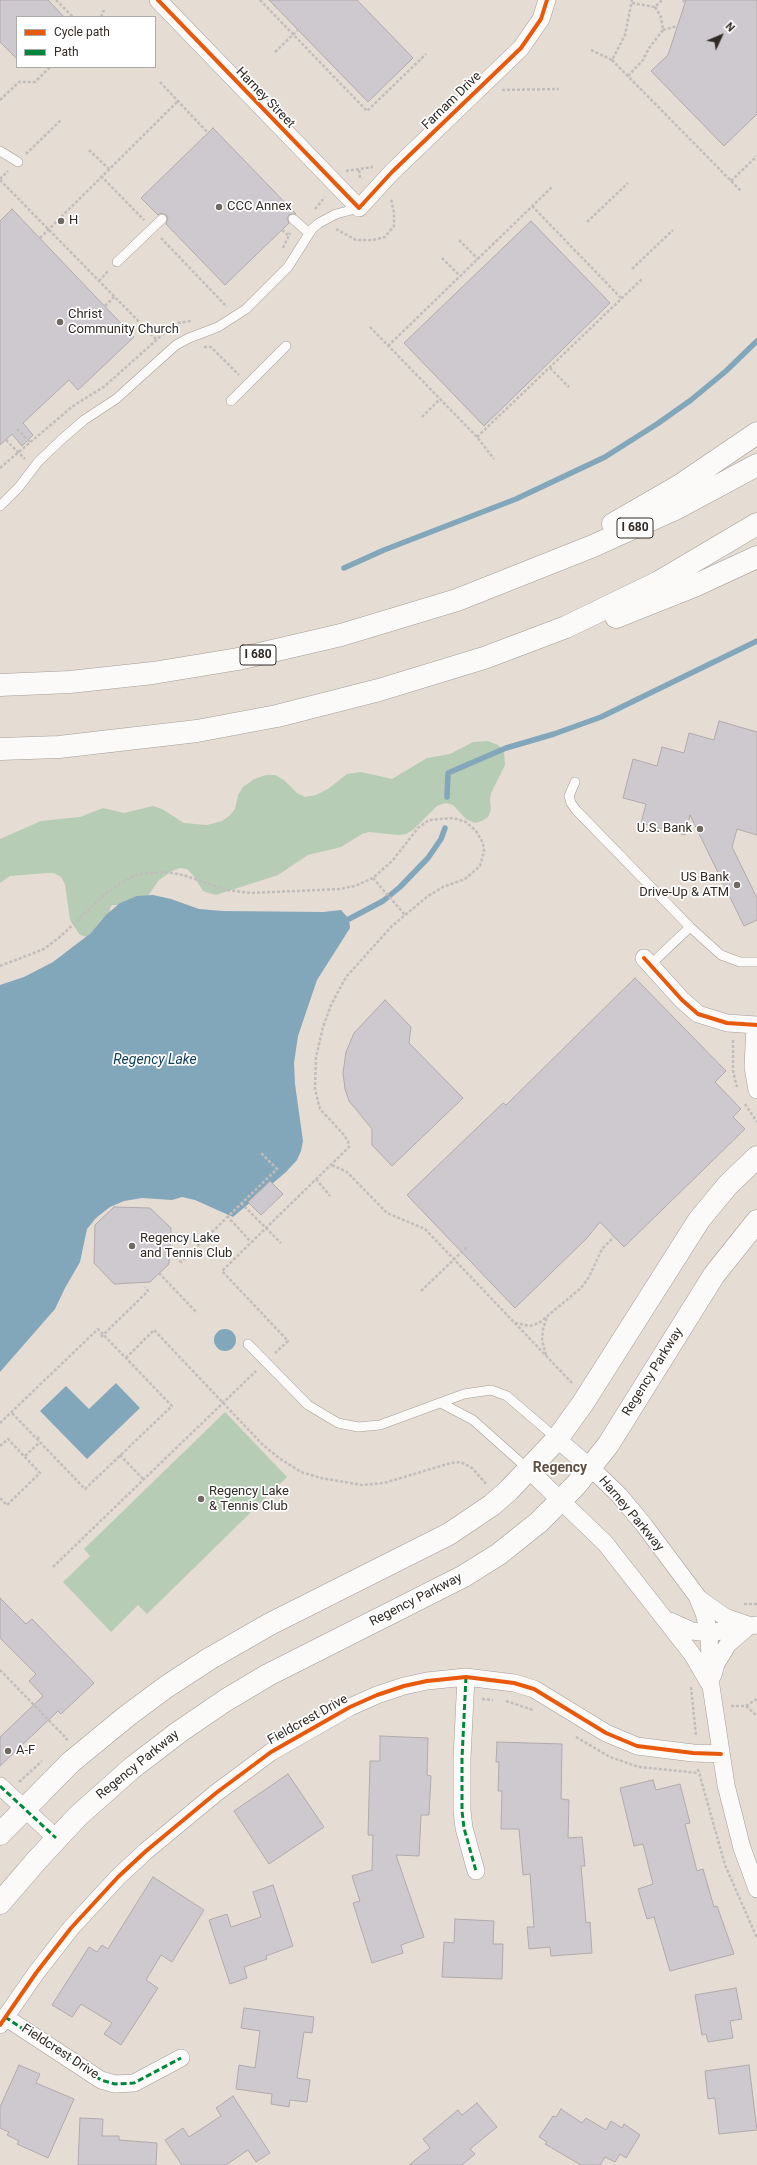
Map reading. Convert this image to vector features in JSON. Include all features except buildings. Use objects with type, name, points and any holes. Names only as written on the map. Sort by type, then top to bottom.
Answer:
[{"type":"main road","points":[[508,581],[591,537],[672,489],[757,433]]},
{"type":"main road","name":"I 680","points":[[0,685],[70,682],[153,673],[261,655],[341,635],[410,615],[508,581],[651,521],[757,465]]},
{"type":"main road","points":[[534,641],[618,603],[757,524]]},
{"type":"main road","points":[[0,749],[59,747],[125,741],[242,723],[379,690],[534,641],[611,619],[652,604],[757,557]]},
{"type":"main road","points":[[0,1834],[24,1808],[87,1748],[166,1687],[209,1659],[270,1624],[449,1534],[492,1505],[529,1470],[557,1439],[600,1379],[699,1220],[727,1186],[757,1158]]},
{"type":"main road","name":"Regency Parkway","points":[[0,1903],[56,1838],[127,1773],[209,1711],[268,1676],[464,1576],[514,1542],[562,1500],[591,1468],[628,1415],[714,1275],[757,1221]]},
{"type":"street","name":"Harney Street","points":[[158,0],[359,208]]},
{"type":"street","name":"Farnam Drive","points":[[359,208],[392,172],[488,80],[528,38],[541,19],[547,0]]},
{"type":"street","points":[[647,961],[682,1000],[698,1014],[726,1023],[756,1025],[750,1094]]},
{"type":"street","name":"Harney Parkway","points":[[557,1439],[591,1468],[630,1508],[697,1596],[704,1613],[709,1633],[711,1686]]},
{"type":"street","points":[[529,1470],[562,1500],[605,1543],[692,1654],[711,1686],[726,1785],[742,1848],[757,1889]]},
{"type":"street","name":"Harney Parkway","points":[[697,1596],[725,1617],[754,1625]]},
{"type":"street","points":[[666,1619],[692,1631],[709,1633],[754,1625]]},
{"type":"street","points":[[711,1686],[716,1664],[721,1653],[737,1635],[754,1625]]},
{"type":"street","points":[[466,1677],[462,1758],[462,1811],[464,1828],[476,1871]]},
{"type":"street","name":"Fieldcrest Drive","points":[[181,2058],[134,2083],[115,2084],[101,2080],[3,2021],[66,1934],[114,1881],[146,1851],[237,1776],[271,1752],[356,1704],[404,1686],[466,1677],[514,1683],[534,1688],[606,1733],[637,1746],[656,1750],[698,1754],[722,1754]]},
{"type":"street","points":[[0,1786],[56,1838]]},
{"type":"lane","points":[[0,151],[18,162]]},
{"type":"lane","points":[[0,506],[19,487],[38,462],[78,425],[116,399],[176,345],[189,338],[218,327],[246,309],[288,267],[309,233],[326,218],[359,208]]},
{"type":"lane","points":[[117,262],[162,219]]},
{"type":"lane","points":[[296,222],[309,233]]},
{"type":"lane","points":[[231,401],[286,346]]},
{"type":"lane","points":[[575,782],[569,796],[571,803],[576,810],[690,927],[721,955],[740,962],[757,962]]},
{"type":"lane","points":[[647,961],[690,927]]},
{"type":"lane","points":[[248,1344],[313,1408],[327,1418],[348,1426],[367,1427],[380,1425],[478,1390],[498,1391],[514,1401],[557,1439]]},
{"type":"lane","points":[[441,1403],[473,1420],[529,1470]]},
{"type":"path","points":[[56,0],[72,16]]},
{"type":"path","points":[[260,0],[367,111],[426,54]]},
{"type":"path","points":[[655,7],[662,0]]},
{"type":"path","points":[[612,60],[625,35],[632,1],[655,7],[661,17],[663,30]]},
{"type":"path","points":[[101,16],[104,10]]},
{"type":"path","points":[[628,76],[643,60],[649,48],[663,30],[677,26]]},
{"type":"path","points":[[275,52],[300,27]]},
{"type":"path","points":[[591,50],[612,60],[741,191]]},
{"type":"path","points":[[0,100],[19,82],[35,82],[49,68]]},
{"type":"path","points":[[488,80],[497,90],[559,89]]},
{"type":"path","points":[[160,82],[208,133]]},
{"type":"path","points":[[40,238],[101,176],[178,102]]},
{"type":"path","points":[[61,120],[0,180],[156,339]]},
{"type":"path","points":[[89,150],[109,169]]},
{"type":"path","points":[[731,181],[757,156]]},
{"type":"path","points":[[281,254],[288,235],[296,222],[324,200],[326,196],[323,189],[343,170],[371,168],[376,164]]},
{"type":"path","points":[[101,176],[227,307]]},
{"type":"path","points":[[587,222],[628,182]]},
{"type":"path","points":[[388,346],[553,186]]},
{"type":"path","points":[[532,206],[622,299]]},
{"type":"path","points":[[282,230],[288,235]]},
{"type":"path","points":[[632,269],[673,230]]},
{"type":"path","points":[[460,240],[478,259]]},
{"type":"path","points":[[442,258],[460,276]]},
{"type":"path","points":[[477,437],[642,279]]},
{"type":"path","points":[[105,306],[114,297]]},
{"type":"path","points":[[223,310],[232,304]]},
{"type":"path","points":[[0,468],[17,451],[31,443],[73,406],[105,386],[172,326],[178,323],[198,320]]},
{"type":"path","points":[[172,326],[189,338],[208,348],[211,347],[239,375],[244,370]]},
{"type":"path","points":[[370,327],[477,437],[494,459]]},
{"type":"path","points":[[550,368],[569,388]]},
{"type":"path","points":[[422,416],[440,399]]},
{"type":"path","points":[[17,429],[31,443]]},
{"type":"path","points":[[6,440],[17,451]]},
{"type":"path","points":[[0,966],[44,949],[66,931],[105,894],[126,880],[139,874],[166,872],[183,875],[227,890],[250,893],[340,889],[355,886],[373,878],[393,860],[415,832],[429,820],[453,818],[468,824],[476,831],[483,843],[484,851],[480,866],[465,879],[443,887],[428,896],[405,915],[381,937],[346,977],[331,1005],[323,1027],[315,1068],[317,1100],[325,1116],[344,1135],[349,1144],[346,1151],[222,1271],[288,1341],[53,1567]]},
{"type":"path","points":[[373,878],[405,915]]},
{"type":"path","points":[[733,1038],[733,1071],[740,1092]]},
{"type":"path","points":[[750,1094],[757,1122]]},
{"type":"path","points":[[176,1257],[181,1262],[276,1169],[261,1152]]},
{"type":"path","points":[[332,1165],[347,1172],[387,1213],[425,1229],[573,1384]]},
{"type":"path","points":[[316,1179],[330,1196]]},
{"type":"path","points":[[241,1203],[281,1243]]},
{"type":"path","points":[[227,1216],[252,1242]]},
{"type":"path","points":[[514,1323],[530,1326],[547,1317],[581,1288],[602,1249],[614,1237]]},
{"type":"path","points":[[421,1291],[468,1246]]},
{"type":"path","points":[[159,1273],[197,1313]]},
{"type":"path","points":[[103,1336],[148,1291],[145,1287]]},
{"type":"path","points":[[546,1356],[542,1340],[547,1317]]},
{"type":"path","points":[[0,1423],[98,1329],[103,1336],[172,1406],[85,1489],[12,1412]]},
{"type":"path","points":[[126,1358],[154,1330],[263,1445],[279,1458],[301,1472],[321,1478],[362,1485],[384,1483],[454,1462],[461,1462],[472,1468],[486,1484]]},
{"type":"path","points":[[37,1439],[40,1436]]},
{"type":"path","points":[[0,1446],[8,1438],[40,1472],[7,1505],[0,1498]]},
{"type":"path","points":[[25,1456],[40,1442]]},
{"type":"path","points":[[120,1455],[144,1480]]},
{"type":"path","points":[[737,1603],[757,1604]]},
{"type":"path","points":[[0,1670],[67,1739]]},
{"type":"path","points":[[757,1698],[746,1706],[757,1716]]},
{"type":"path","points":[[692,1708],[698,1754]]},
{"type":"green space","points":[[488,741],[498,745],[504,751],[505,765],[491,793],[491,810],[488,817],[482,821],[475,823],[466,819],[453,805],[446,803],[437,806],[413,830],[406,834],[398,835],[369,832],[362,834],[341,847],[308,855],[278,875],[216,895],[203,891],[193,875],[187,869],[180,868],[172,871],[159,880],[145,900],[126,905],[112,905],[110,908],[109,919],[87,937],[80,935],[70,920],[65,884],[61,877],[54,873],[10,876],[0,883],[0,839],[41,821],[80,817],[103,808],[124,813],[153,806],[162,809],[184,823],[207,825],[222,821],[229,816],[235,809],[238,795],[243,787],[254,779],[266,775],[275,775],[284,780],[297,793],[305,797],[316,795],[328,789],[347,774],[361,772],[392,779],[427,758],[450,754],[473,742]]},
{"type":"green space","name":"Regency Lake & Tennis Club","points":[[225,1412],[287,1477],[147,1614],[138,1605],[111,1632],[63,1582],[90,1556],[84,1549]]},
{"type":"water","name":"Regency Lake","points":[[153,895],[171,899],[199,909],[222,911],[323,912],[341,910],[349,919],[350,928],[317,980],[298,1036],[294,1063],[295,1084],[303,1141],[301,1151],[297,1160],[286,1172],[233,1217],[195,1200],[182,1197],[172,1200],[142,1198],[124,1201],[110,1207],[96,1218],[87,1229],[80,1262],[55,1309],[0,1372],[0,985],[24,977],[53,962],[91,933],[106,915],[120,903],[137,896]]},
{"type":"water","points":[[225,1329],[233,1332],[236,1340],[233,1348],[225,1351],[217,1348],[214,1340],[217,1332]]},
{"type":"water","points":[[116,1383],[140,1408],[87,1459],[40,1411],[66,1386],[89,1409]]},
{"type":"waterway","points":[[344,568],[384,550],[516,499],[605,457],[657,424],[691,400],[726,371],[757,341]]},
{"type":"waterway","points":[[447,797],[448,773],[506,748],[554,734],[601,717],[757,641]]},
{"type":"waterway","points":[[349,919],[383,901],[400,887],[428,858],[441,839],[445,828]]},
{"type":"marked path","points":[[466,1677],[462,1758],[462,1811],[464,1828],[476,1871]]},
{"type":"marked path","points":[[0,1786],[56,1838]]},
{"type":"marked path","points":[[5,2017],[101,2080],[115,2084],[134,2083],[181,2058]]},
{"type":"cycle path","points":[[158,0],[359,208],[392,172],[521,48],[541,19],[547,0]]},
{"type":"cycle path","points":[[644,958],[682,1000],[698,1014],[727,1023],[757,1025]]},
{"type":"cycle path","points":[[0,2025],[36,1973],[71,1928],[118,1877],[146,1851],[216,1793],[271,1752],[350,1707],[377,1695],[404,1686],[427,1681],[466,1677],[514,1683],[534,1689],[606,1733],[637,1746],[693,1753],[721,1754]]},
{"type":"place","name":"CCC Annex","points":[[219,207]]},
{"type":"place","name":"H","points":[[61,221]]},
{"type":"place","name":"Christ Community Church","points":[[60,322]]},
{"type":"place","name":"U.S. Bank","points":[[700,829]]},
{"type":"place","name":"US Bank Drive-Up & ATM","points":[[737,885]]},
{"type":"place","name":"Regency Lake and Tennis Club","points":[[132,1246]]},
{"type":"place","name":"Regency Lake & Tennis Club","points":[[201,1499]]},
{"type":"place","name":"A-F","points":[[8,1751]]},
{"type":"district","name":"Regency","points":[[560,1468]]}]
